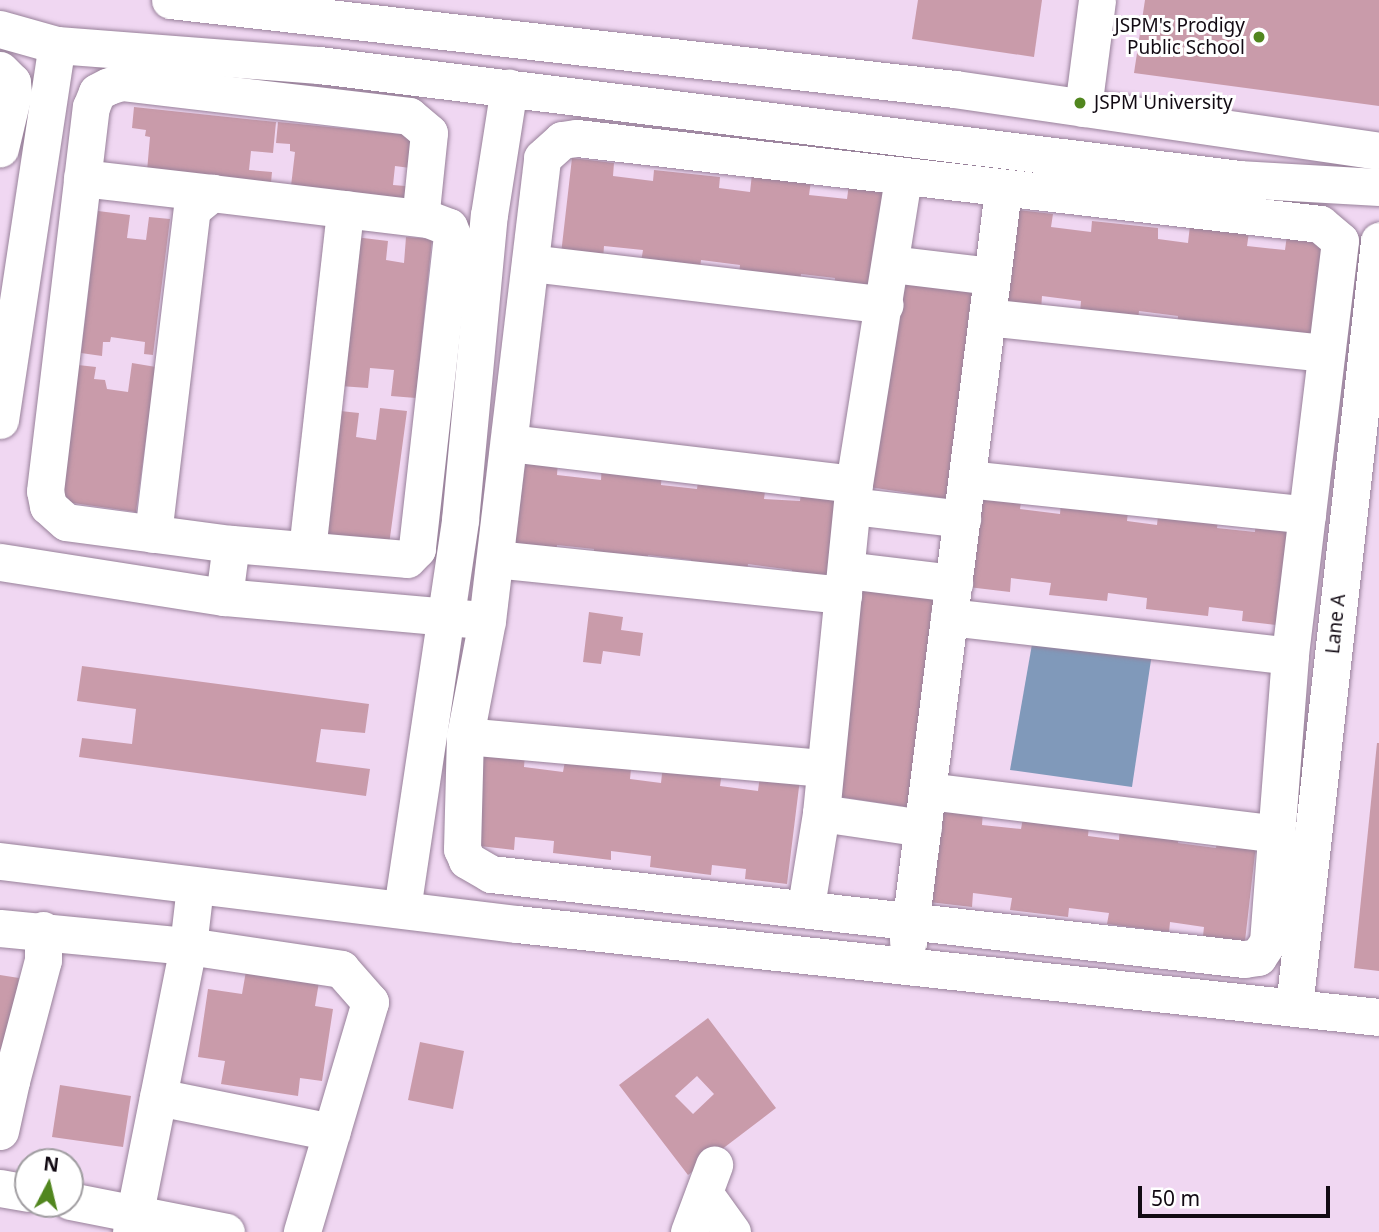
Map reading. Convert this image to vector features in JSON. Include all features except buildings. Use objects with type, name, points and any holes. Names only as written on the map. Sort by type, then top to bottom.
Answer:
[{"type":"street","points":[[170,0],[368,12],[955,89],[1379,151]]},
{"type":"street","points":[[1083,108],[1097,0]]},
{"type":"street","points":[[0,29],[57,45],[319,65],[1239,179],[1379,187]]},
{"type":"street","points":[[0,420],[57,45]]},
{"type":"street","points":[[0,69],[12,82],[13,94],[0,148]]},
{"type":"street","points":[[82,178],[428,219],[449,226],[452,235],[417,549],[407,559],[231,544],[66,522],[48,506],[45,491],[82,178],[97,92],[121,82],[395,114],[418,119],[429,133],[420,201],[428,219]]},
{"type":"street","points":[[402,909],[446,617],[477,348],[489,215],[509,88]]},
{"type":"street","points":[[577,138],[949,184],[1320,224],[1340,241],[1341,253],[1326,353],[1290,656],[1268,942],[1258,957],[1244,959],[806,906],[491,874],[477,869],[462,849],[465,736],[487,621],[542,159],[562,140],[577,138]]},
{"type":"street","points":[[949,184],[955,142]]},
{"type":"street","points":[[806,906],[821,813],[823,768],[853,495],[903,178]]},
{"type":"street","points":[[905,966],[1003,190]]},
{"type":"street","points":[[153,534],[188,221],[192,209],[212,193]]},
{"type":"street","points":[[307,550],[345,209]]},
{"type":"street","name":"Lane A","points":[[1294,1007],[1379,242]]},
{"type":"street","points":[[530,263],[885,305]]},
{"type":"street","points":[[891,264],[992,276]]},
{"type":"street","points":[[987,317],[1326,353]]},
{"type":"street","points":[[477,348],[520,349]]},
{"type":"street","points":[[510,443],[853,495],[962,519]]},
{"type":"street","points":[[967,479],[1307,515]]},
{"type":"street","points":[[224,597],[231,544]]},
{"type":"street","points":[[495,559],[845,583],[1290,656]]},
{"type":"street","points":[[0,562],[224,597],[487,621]]},
{"type":"street","points":[[465,736],[823,768]]},
{"type":"street","points":[[928,791],[1277,834]]},
{"type":"street","points":[[821,813],[923,828]]},
{"type":"street","points":[[0,861],[195,886],[1379,1017]]},
{"type":"street","points":[[133,1223],[188,946],[195,886]]},
{"type":"street","points":[[0,928],[43,930],[188,946],[341,970],[370,1002],[302,1232]]},
{"type":"street","points":[[0,1131],[5,1080],[43,960],[43,930]]},
{"type":"street","points":[[158,1097],[332,1132]]},
{"type":"street","points":[[689,1232],[709,1179],[732,1232]]},
{"type":"street","points":[[84,1206],[133,1223],[226,1232]]},
{"type":"water","points":[[1035,627],[1154,640],[1132,787],[1010,770]]},
{"type":"place","name":"JSPM's Prodigy Public School","points":[[1259,37]]},
{"type":"place","name":"JSPM University","points":[[1080,103]]}]
